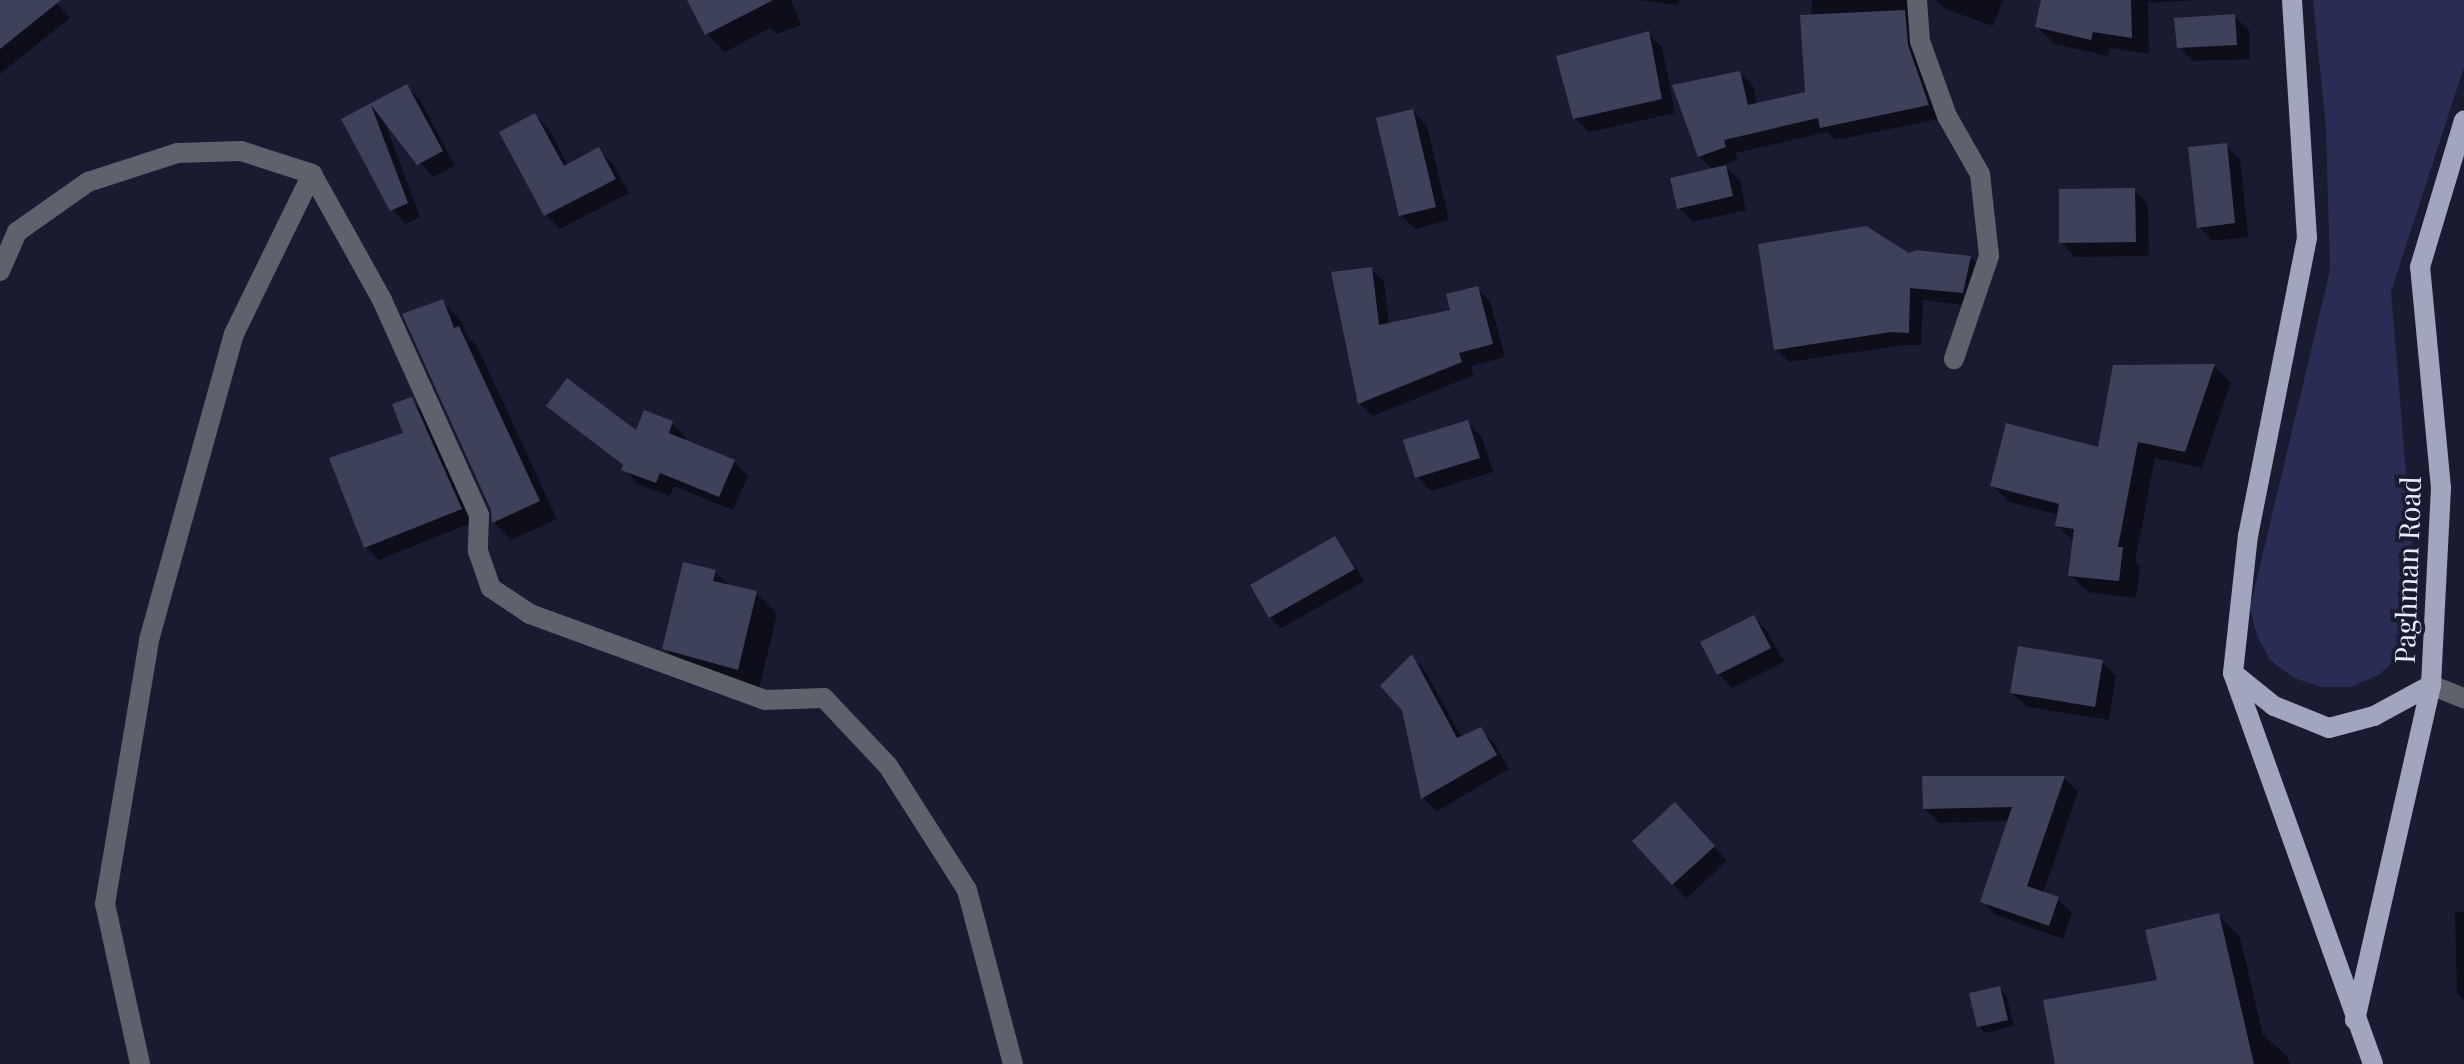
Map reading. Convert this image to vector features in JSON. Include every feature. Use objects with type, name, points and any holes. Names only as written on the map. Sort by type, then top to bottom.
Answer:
[{"type":"main road","points":[[2292,0],[2307,238],[2248,535],[2233,673],[2373,1064]]},
{"type":"main road","name":"Paghman Road","points":[[2355,1020],[2431,685],[2441,488],[2420,267],[2464,120]]},
{"type":"main road","points":[[2233,673],[2274,706],[2329,728],[2374,716],[2431,685]]},
{"type":"street","points":[[1917,0],[1920,41],[1947,116],[1980,174],[1989,256],[1954,359]]},
{"type":"street","points":[[0,271],[17,232],[88,182],[177,153],[241,151],[312,174],[382,300],[479,515],[478,551],[491,588],[530,614],[765,700],[824,698],[888,766],[967,890],[1013,1064]]},
{"type":"street","points":[[140,1064],[105,904],[149,640],[234,334],[312,174]]},
{"type":"street","points":[[2431,685],[2464,698]]},
{"type":"shaded area","points":[[2313,0],[2464,0],[2464,67],[2391,292],[2417,605],[2412,633],[2398,658],[2377,676],[2350,687],[2321,687],[2294,678],[2271,661],[2257,636],[2250,608],[2330,270],[2326,128]]},
{"type":"building","points":[[0,0],[61,0],[0,49]]},
{"type":"building","points":[[687,0],[773,0],[705,35]]},
{"type":"building","points":[[2041,0],[2131,0],[2132,38],[2093,32],[2091,40],[2035,27]]},
{"type":"building","points":[[1905,10],[1908,45],[1929,105],[1820,128],[1818,118],[1724,140],[1726,147],[1698,157],[1672,85],[1740,71],[1748,105],[1805,92],[1800,15]]},
{"type":"building","points":[[2235,14],[2237,45],[2177,48],[2174,18]]},
{"type":"building","points":[[1649,31],[1662,99],[1573,119],[1556,56]]},
{"type":"building","points":[[407,84],[443,151],[417,165],[371,105],[408,203],[390,211],[341,119]]},
{"type":"building","points":[[1413,109],[1436,207],[1399,216],[1376,118]]},
{"type":"building","points":[[535,113],[564,166],[599,147],[616,179],[544,216],[499,132]]},
{"type":"building","points":[[2227,143],[2235,223],[2197,228],[2188,147]]},
{"type":"building","points":[[1726,165],[1733,196],[1677,209],[1670,178]]},
{"type":"building","points":[[2135,188],[2136,242],[2059,243],[2059,189]]},
{"type":"building","points":[[1866,226],[1909,253],[1916,250],[1971,256],[1963,293],[1910,288],[1909,333],[1891,332],[1774,350],[1758,244]]},
{"type":"building","points":[[1372,267],[1379,325],[1450,310],[1446,294],[1478,286],[1493,344],[1459,353],[1462,362],[1358,404],[1331,272]]},
{"type":"building","points":[[443,299],[454,328],[459,326],[540,501],[492,523],[491,510],[402,314]]},
{"type":"building","points":[[2215,364],[2185,452],[2138,442],[2118,547],[2123,547],[2119,581],[2068,576],[2074,529],[2055,526],[2059,504],[1990,486],[2006,423],[2098,447],[2113,365]]},
{"type":"building","points":[[567,378],[636,430],[644,410],[673,421],[669,433],[735,460],[719,497],[660,473],[656,483],[621,470],[623,465],[546,406]]},
{"type":"building","points":[[412,397],[462,509],[364,548],[329,458],[403,433],[392,404]]},
{"type":"building","points":[[1468,420],[1480,458],[1415,478],[1403,440]]},
{"type":"building","points":[[1335,536],[1355,569],[1269,618],[1250,585]]},
{"type":"building","points":[[683,562],[716,570],[713,581],[757,591],[738,670],[662,649]]},
{"type":"building","points":[[1754,615],[1771,648],[1717,675],[1700,642]]},
{"type":"building","points":[[2018,646],[2103,660],[2095,707],[2010,693]]},
{"type":"building","points":[[1412,654],[1457,738],[1481,727],[1497,755],[1421,799],[1402,710],[1380,686]]},
{"type":"building","points":[[1922,776],[2065,776],[2027,886],[2059,897],[2049,926],[1980,902],[2012,807],[1923,809]]},
{"type":"building","points":[[1675,802],[1715,846],[1672,885],[1632,841]]},
{"type":"building","points":[[2219,913],[2254,1064],[2055,1064],[2043,1000],[2157,980],[2145,930]]},
{"type":"building","points":[[2000,986],[2008,1020],[1977,1027],[1969,993]]}]
